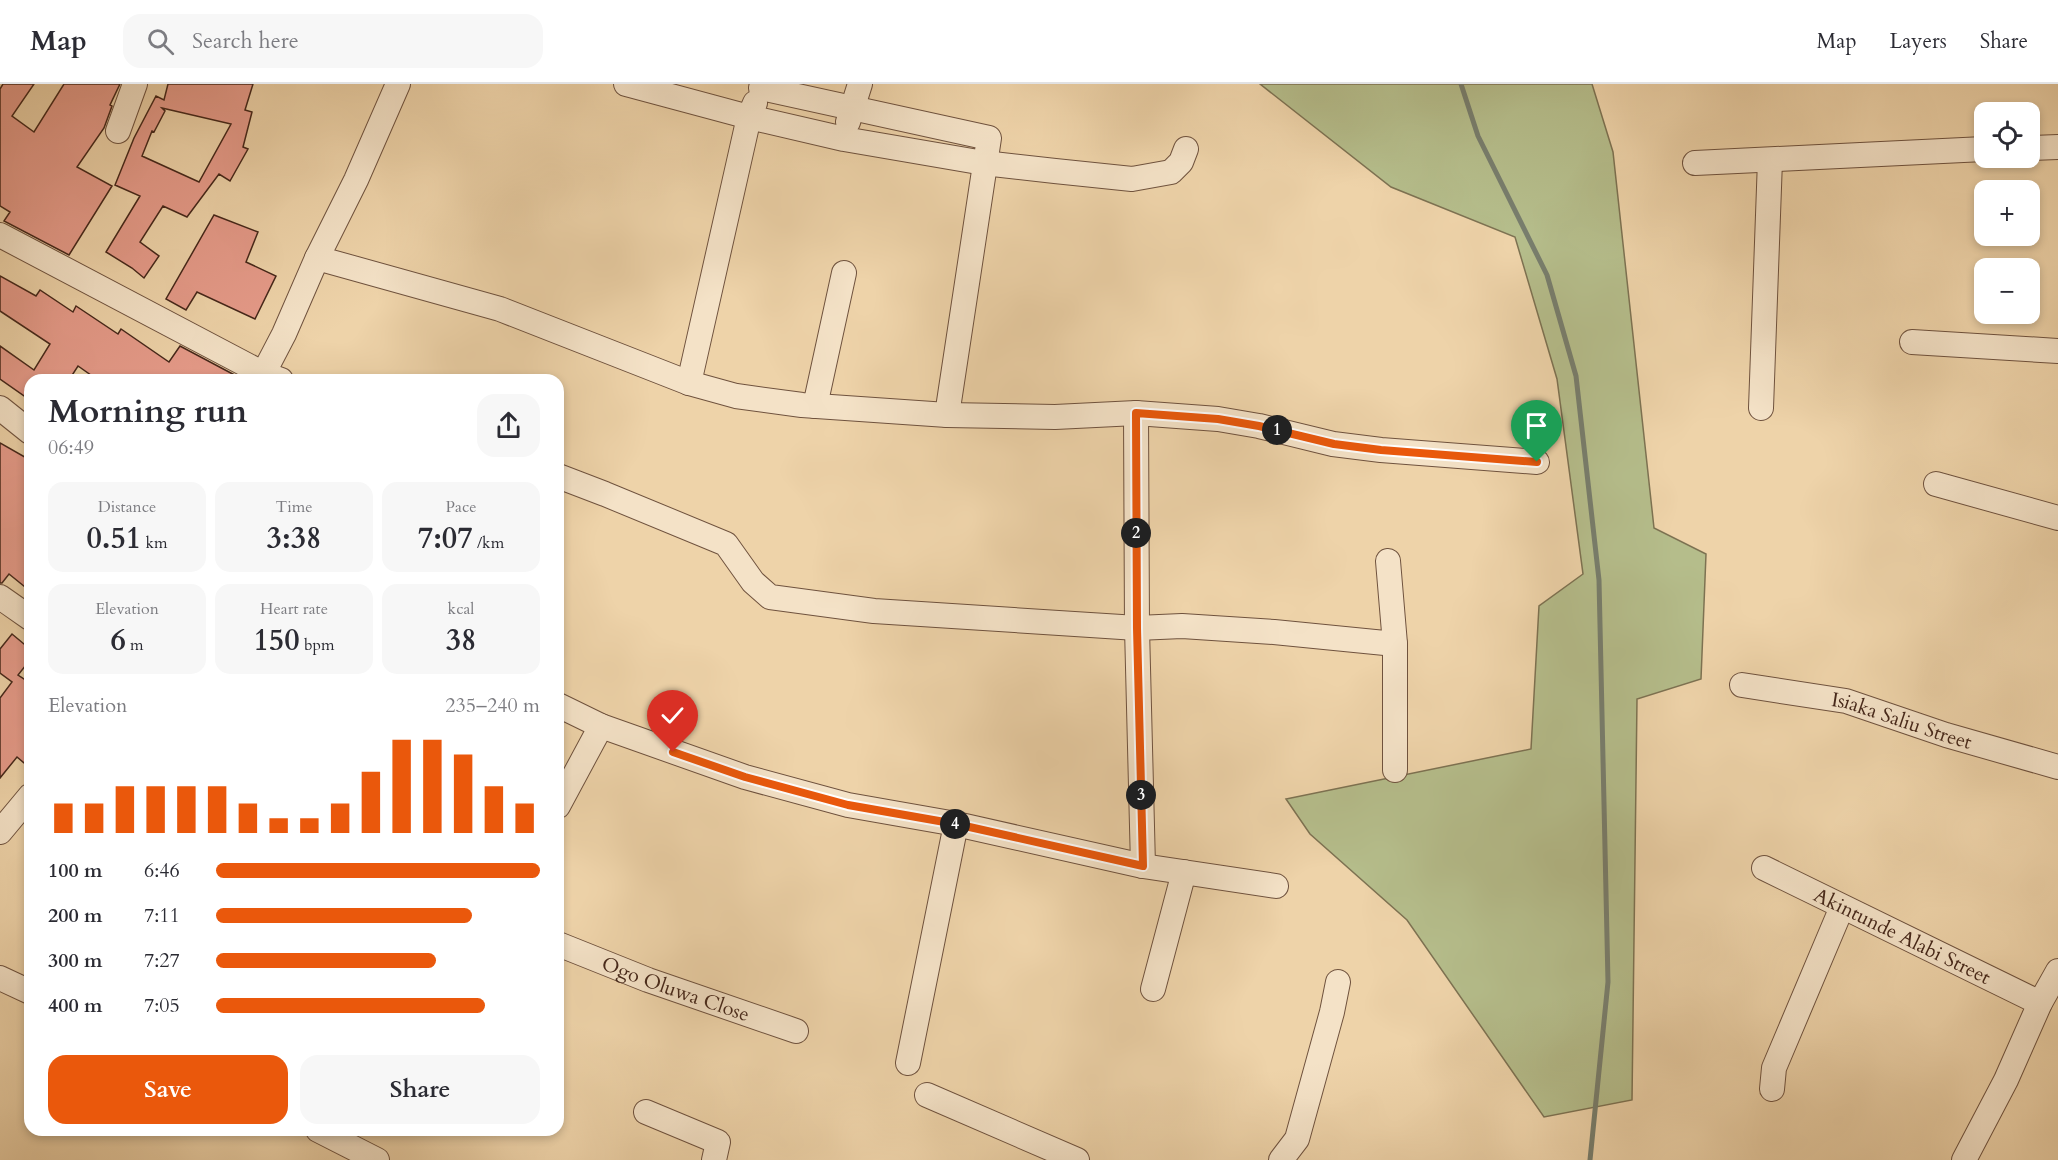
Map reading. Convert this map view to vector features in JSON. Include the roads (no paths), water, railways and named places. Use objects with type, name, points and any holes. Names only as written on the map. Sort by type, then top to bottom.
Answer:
[{"type":"street","points":[[118,131],[135,84]]},
{"type":"street","points":[[269,374],[317,258],[356,180],[398,84]]},
{"type":"street","points":[[626,84],[749,117],[844,139],[984,163],[1132,178],[1172,172],[1181,162],[1186,149]]},
{"type":"street","points":[[844,139],[860,84]]},
{"type":"street","points":[[689,383],[749,117],[761,86],[852,109],[989,138],[947,415]]},
{"type":"street","points":[[2040,148],[2058,147]]},
{"type":"street","points":[[1695,163],[1974,150]]},
{"type":"street","points":[[1761,408],[1770,160]]},
{"type":"street","points":[[0,235],[261,374]]},
{"type":"street","points":[[317,258],[500,309],[689,383],[736,396],[815,406],[947,415],[1055,417],[1136,413],[1218,419],[1334,444],[1381,450],[1537,462]]},
{"type":"street","points":[[815,406],[844,273]]},
{"type":"street","points":[[1912,342],[2058,351]]},
{"type":"street","points":[[0,408],[24,427]]},
{"type":"street","points":[[1136,413],[1137,628],[1143,866]]},
{"type":"street","points":[[564,478],[726,544],[753,582],[770,597],[874,611],[1137,628],[1182,626],[1395,644]]},
{"type":"street","points":[[1936,484],[2058,518]]},
{"type":"street","points":[[1388,561],[1395,644],[1395,770]]},
{"type":"street","points":[[0,597],[24,614]]},
{"type":"street","name":"Isiaka Saliu Street","points":[[1742,685],[1846,701],[1946,735],[2058,767]]},
{"type":"street","points":[[564,708],[601,726],[745,777],[848,805],[956,824],[1143,866],[1276,886]]},
{"type":"street","points":[[564,795],[601,726]]},
{"type":"street","points":[[0,832],[24,803]]},
{"type":"street","points":[[908,1063],[956,824]]},
{"type":"street","name":"Akintunde Alabi Street","points":[[1764,868],[2040,1003]]},
{"type":"street","points":[[1153,989],[1184,872]]},
{"type":"street","points":[[1772,1089],[1774,1068],[1842,907]]},
{"type":"street","name":"Ogo Oluwa Close","points":[[564,946],[648,980],[796,1031]]},
{"type":"street","points":[[1964,1160],[2006,1080],[2040,1003],[2058,971]]},
{"type":"street","points":[[0,978],[24,989]]},
{"type":"street","points":[[1281,1160],[1297,1139],[1338,982]]},
{"type":"street","points":[[927,1095],[1077,1160]]},
{"type":"street","points":[[646,1112],[718,1142],[714,1160]]},
{"type":"street","points":[[330,1136],[377,1160]]},
{"type":"waterway","points":[[1461,84],[1478,136],[1547,275],[1576,376],[1599,580],[1608,982],[1590,1160]]}]
